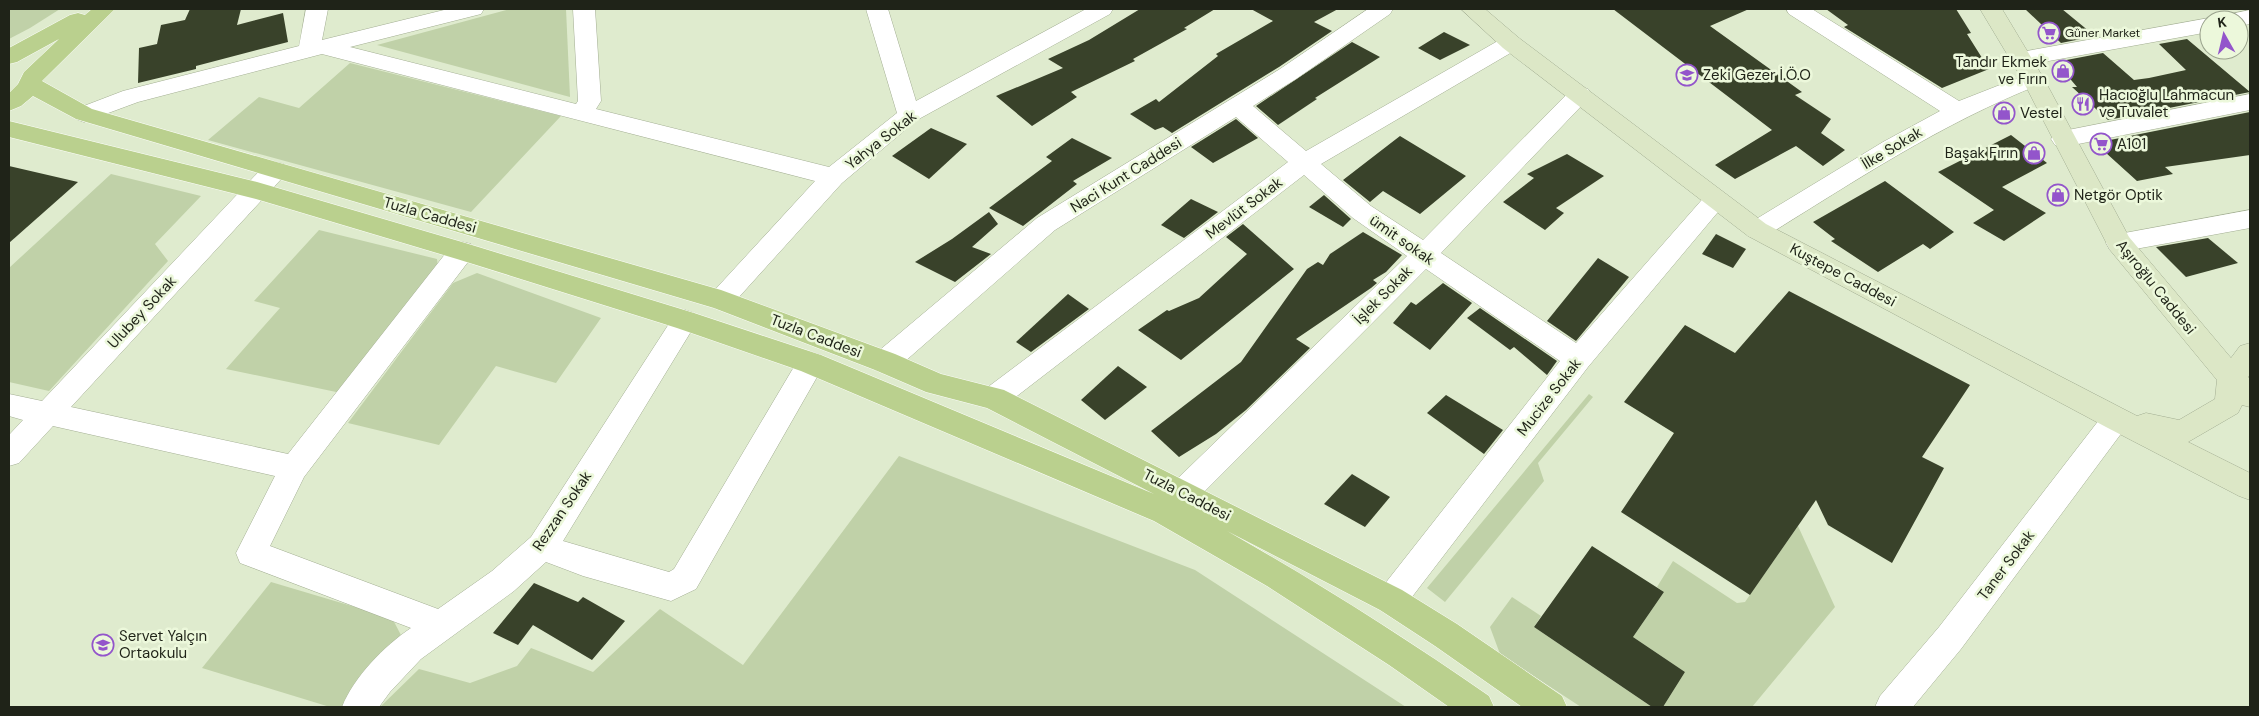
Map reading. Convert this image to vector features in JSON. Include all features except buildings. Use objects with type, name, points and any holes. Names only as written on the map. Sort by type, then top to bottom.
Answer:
[{"type":"main road","points":[[9,57],[96,9]]},
{"type":"main road","points":[[9,103],[24,92],[31,80],[104,9]]},
{"type":"main road","name":"Tuzla Caddesi","points":[[9,65],[25,68],[31,80],[84,114],[721,300],[885,362],[936,384],[994,398],[1391,600],[1446,635],[1550,707]]},
{"type":"main road","name":"Tuzla Caddesi","points":[[9,129],[257,191],[462,250],[685,320],[811,363],[1165,512],[1278,576],[1401,654],[1477,707]]},
{"type":"street","points":[[317,9],[317,50]]},
{"type":"street","points":[[84,114],[131,96],[472,9]]},
{"type":"street","points":[[582,113],[590,100],[584,9]]},
{"type":"street","points":[[877,9],[909,115]]},
{"type":"street","name":"Yahya Sokak","points":[[721,300],[833,177],[909,115],[1102,9]]},
{"type":"street","name":"Naci Kunt Caddesi","points":[[885,362],[1046,224],[1288,74],[1382,9]]},
{"type":"street","name":"Kuştepe Caddesi","points":[[1472,9],[1511,43],[1757,230],[2116,419],[2250,487]]},
{"type":"street","points":[[1797,9],[1956,110]]},
{"type":"street","name":"Aşıroğlu Caddesi","points":[[1991,9],[2027,69],[2119,243],[2240,387]]},
{"type":"street","name":"İlke Sokak","points":[[1757,230],[1956,110],[2002,89],[2027,69],[2199,27]]},
{"type":"street","name":"Mevlüt Sokak","points":[[994,398],[1305,162],[1511,43]]},
{"type":"street","points":[[317,50],[582,113],[833,177]]},
{"type":"street","name":"İşlek Sokak","points":[[1184,493],[1424,255],[1580,94]]},
{"type":"street","points":[[2063,139],[2250,102]]},
{"type":"street","name":"ümit sokak","points":[[1237,105],[1362,212],[1578,359]]},
{"type":"street","name":"Ulubey Sokak","points":[[9,454],[275,170]]},
{"type":"street","name":"Mucize Sokak","points":[[1391,600],[1578,359],[1716,200]]},
{"type":"street","points":[[2119,243],[2250,219]]},
{"type":"street","points":[[442,625],[251,553],[294,468],[462,250]]},
{"type":"street","name":"Rezzan Sokak","points":[[359,707],[378,681],[409,648],[503,581],[542,547],[685,320]]},
{"type":"street","points":[[2116,419],[2182,432],[2228,405],[2240,387],[2250,354]]},
{"type":"street","points":[[542,547],[583,562],[671,587],[685,579],[811,363]]},
{"type":"street","points":[[9,405],[294,468]]},
{"type":"street","name":"Taner Sokak","points":[[1892,707],[1950,638],[2116,419]]},
{"type":"green space","points":[[9,9],[60,9],[9,39]]},
{"type":"green space","points":[[510,9],[566,9],[570,97],[377,45]]},
{"type":"green space","points":[[350,63],[561,116],[471,212],[208,140],[259,97],[299,108]]},
{"type":"green space","points":[[111,174],[201,196],[155,244],[168,261],[49,391],[9,382],[9,268]]},
{"type":"green space","points":[[319,230],[437,259],[438,267],[341,393],[226,369],[280,308],[254,301]]},
{"type":"green space","points":[[477,273],[601,318],[556,383],[496,366],[439,445],[348,423],[453,283]]},
{"type":"green space","points":[[1589,394],[1593,397],[1538,463],[1544,481],[1445,602],[1427,588]]},
{"type":"green space","points":[[899,456],[1195,570],[1406,707],[380,707],[419,669],[470,683],[517,666],[531,648],[593,672],[660,609],[743,665]]},
{"type":"green space","points":[[1798,526],[1835,607],[1752,707],[1663,707],[1685,672],[1633,637],[1664,592],[1657,587],[1673,561],[1737,603],[1745,602]]},
{"type":"green space","points":[[271,582],[392,618],[402,637],[343,707],[330,707],[202,668]]},
{"type":"green space","points":[[1512,597],[1541,616],[1534,627],[1652,707],[1581,707],[1500,654],[1490,627]]},
{"type":"place","name":"Güner Market","points":[[2049,33]]},
{"type":"place","name":"Tandır Ekmek ve Fırın","points":[[2063,71]]},
{"type":"place","name":"Zeki Gezer İ.Ö.O","points":[[1687,75]]},
{"type":"place","name":"Hacıoğlu Lahmacun ve Tuvalet","points":[[2083,104]]},
{"type":"place","name":"Vestel","points":[[2004,113]]},
{"type":"place","name":"A101","points":[[2101,144]]},
{"type":"place","name":"Başak Fırın","points":[[2034,153]]},
{"type":"place","name":"Netgör Optik","points":[[2058,195]]},
{"type":"place","name":"Servet Yalçın Ortaokulu","points":[[103,645]]}]
